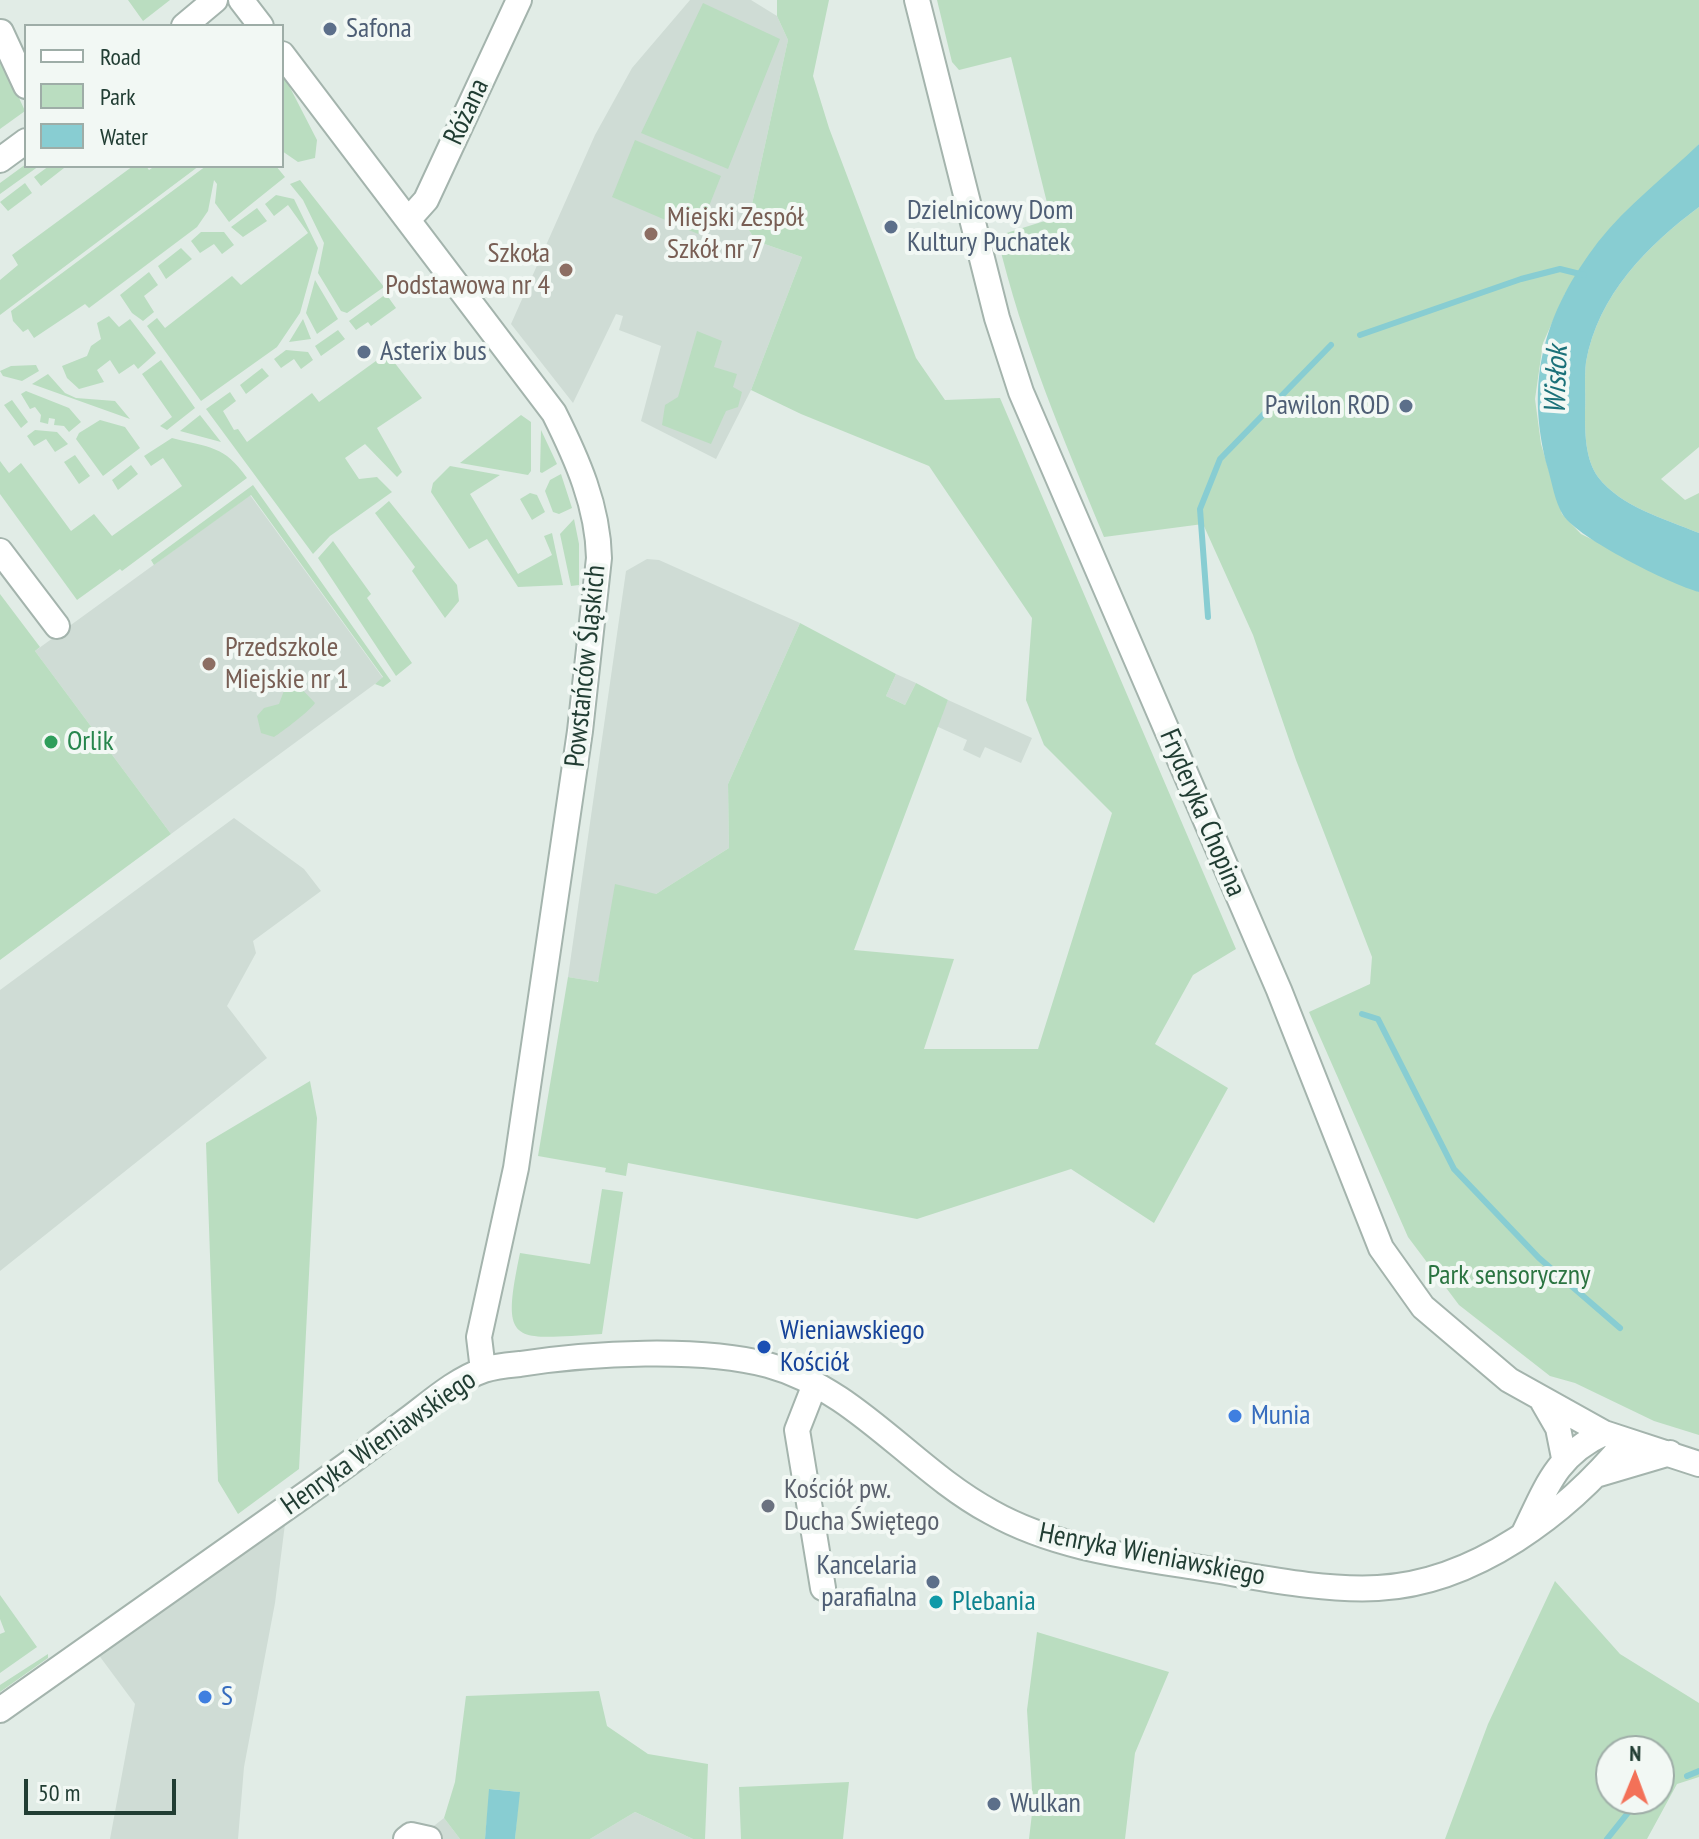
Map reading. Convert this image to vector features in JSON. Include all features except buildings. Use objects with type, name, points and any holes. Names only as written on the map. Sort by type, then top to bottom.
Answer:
[{"type":"street","points":[[186,24],[215,0]]},
{"type":"street","points":[[241,0],[259,24]]},
{"type":"street","name":"Różana","points":[[409,219],[426,200],[519,0]]},
{"type":"street","name":"Fryderyka Chopina","points":[[917,0],[997,318],[1021,392],[1279,990],[1381,1248],[1423,1307],[1509,1380],[1543,1402],[1615,1437],[1699,1464]]},
{"type":"street","points":[[1,32],[24,82]]},
{"type":"street","name":"Powstańców Śląskich","points":[[284,57],[554,413],[578,461],[598,530],[599,558],[569,816],[516,1168],[479,1337],[483,1370]]},
{"type":"street","points":[[0,160],[24,142]]},
{"type":"street","points":[[0,551],[57,626]]},
{"type":"street","name":"Henryka Wieniawskiego","points":[[0,1710],[66,1660],[103,1638],[281,1511],[442,1392],[483,1370],[590,1357],[725,1357],[772,1366],[815,1384],[986,1510],[1038,1536],[1098,1550],[1290,1581],[1379,1588],[1441,1576],[1524,1534],[1565,1505],[1599,1474],[1615,1437]]},
{"type":"street","points":[[815,1384],[797,1430],[823,1588]]},
{"type":"street","points":[[1543,1402],[1558,1428],[1564,1458]]},
{"type":"street","points":[[1524,1534],[1564,1458],[1580,1444],[1615,1437]]},
{"type":"street","points":[[1599,1474],[1670,1453]]},
{"type":"street","points":[[406,1839],[411,1835],[429,1839]]},
{"type":"shaded area","name":"Miejski Zespół Szkół nr 7","points":[[690,0],[751,0],[777,16],[788,40],[747,227],[756,241],[802,257],[751,390],[716,459],[641,421],[661,346],[619,330],[623,316],[616,314],[573,403],[511,324],[595,135],[632,68]]},
{"type":"shaded area","name":"Przedszkole Miejskie nr 1","points":[[250,495],[383,678],[171,834],[35,651]]},
{"type":"shaded area","points":[[647,559],[659,560],[800,623],[728,784],[729,848],[656,894],[597,982],[568,977],[626,571]]},
{"type":"shaded area","points":[[896,674],[916,683],[905,705],[886,696]]},
{"type":"shaded area","points":[[948,700],[1032,738],[1021,763],[985,747],[980,758],[963,750],[967,740],[936,726]]},
{"type":"shaded area","points":[[234,818],[304,869],[321,891],[253,941],[256,953],[227,1006],[267,1058],[0,1271],[0,990]]},
{"type":"shaded area","points":[[286,1516],[275,1603],[244,1767],[238,1839],[110,1839],[135,1704],[95,1650]]},
{"type":"shaded area","points":[[635,1812],[693,1839],[590,1839]]},
{"type":"shaded area","points":[[444,1818],[460,1839],[417,1839]]},
{"type":"green space","points":[[128,0],[170,0],[143,21]]},
{"type":"green space","points":[[777,0],[829,0],[813,76],[829,128],[916,358],[945,400],[1000,398],[1236,949],[1193,975],[1155,1044],[1228,1088],[1154,1223],[1071,1169],[917,1219],[628,1163],[626,1176],[605,1172],[606,1168],[538,1156],[568,977],[598,982],[615,884],[656,894],[729,848],[728,784],[800,623],[896,674],[886,696],[905,705],[916,683],[948,700],[854,950],[954,959],[924,1049],[1038,1049],[1112,813],[1044,745],[1026,700],[1032,618],[929,466],[801,414],[751,390],[802,257],[756,241],[747,227],[788,40],[777,16]]},
{"type":"green space","name":"Park sensoryczny","points":[[937,0],[1699,0],[1699,144],[1565,294],[1543,343],[1535,399],[1541,444],[1562,514],[1581,534],[1699,592],[1699,1435],[1654,1421],[1575,1383],[1550,1376],[1459,1305],[1408,1237],[1309,1012],[1370,984],[1372,957],[1296,760],[1253,635],[1203,524],[1104,537],[1031,352],[997,236],[1051,219],[1011,57],[959,70],[952,62]]},
{"type":"green space","points":[[703,3],[780,39],[728,169],[641,133]]},
{"type":"green space","points":[[0,56],[24,112],[0,129]]},
{"type":"green space","points":[[284,76],[317,140],[315,158],[298,162],[284,152]]},
{"type":"green space","points":[[635,140],[721,176],[698,234],[612,197]]},
{"type":"green space","points":[[24,165],[24,168],[36,168],[0,194],[0,183]]},
{"type":"green space","points":[[46,168],[64,168],[41,186],[34,177]]},
{"type":"green space","points":[[130,168],[196,168],[0,315],[0,280],[18,265],[12,255]]},
{"type":"green space","points":[[203,168],[278,168],[285,177],[229,222],[215,203],[217,184],[214,180],[208,211],[197,227],[89,308],[85,304],[34,338],[28,329],[23,332],[13,321],[11,311]]},
{"type":"green space","points":[[300,180],[384,287],[347,313],[341,311],[318,273],[324,243],[303,200],[290,184]]},
{"type":"green space","points":[[25,183],[32,193],[8,211],[0,202]]},
{"type":"green space","points":[[276,195],[294,199],[318,248],[300,313],[277,347],[201,401],[147,326],[157,318],[165,328],[232,276],[241,285],[308,233],[288,205],[274,216],[265,204]]},
{"type":"green space","points":[[1699,207],[1699,447],[1661,479],[1685,500],[1699,493],[1699,533],[1631,504],[1598,477],[1590,462],[1587,445],[1585,374],[1592,338],[1613,294],[1661,238]]},
{"type":"green space","points":[[257,208],[267,221],[243,237],[231,227]]},
{"type":"green space","points":[[201,232],[224,232],[234,245],[222,254],[214,244],[200,253],[191,241]]},
{"type":"green space","points":[[181,248],[192,259],[166,279],[158,266]]},
{"type":"green space","points":[[149,272],[158,285],[144,296],[154,312],[143,321],[132,313],[120,295]]},
{"type":"green space","points":[[315,280],[338,319],[317,334],[306,313]]},
{"type":"green space","points":[[386,294],[396,308],[371,326],[368,322],[356,330],[349,321]]},
{"type":"green space","points":[[109,316],[119,327],[130,319],[156,353],[138,369],[134,364],[119,374],[110,360],[97,370],[104,382],[79,389],[67,378],[62,366],[87,356],[91,346],[101,339],[97,323]]},
{"type":"green space","points":[[303,319],[311,339],[289,342]]},
{"type":"green space","points":[[338,330],[345,339],[321,356],[315,346]]},
{"type":"green space","points":[[697,331],[722,341],[714,367],[737,374],[733,387],[742,392],[738,407],[726,411],[711,444],[662,425],[665,405],[678,397]]},
{"type":"green space","points":[[286,350],[308,352],[313,360],[301,369],[294,359],[281,368],[274,359]]},
{"type":"green space","points":[[387,353],[422,398],[377,428],[402,472],[397,477],[365,444],[345,458],[359,479],[377,477],[392,492],[330,536],[313,554],[206,409],[230,392],[236,401],[223,411],[234,430],[238,429],[247,442],[312,393],[319,402]]},
{"type":"green space","points":[[161,360],[195,408],[167,430],[160,426],[172,417],[142,374]]},
{"type":"green space","points":[[36,365],[39,371],[22,381],[3,376],[0,371],[11,366]]},
{"type":"green space","points":[[262,368],[269,376],[246,394],[240,385]]},
{"type":"green space","points":[[48,374],[65,393],[76,398],[115,401],[130,419],[32,384]]},
{"type":"green space","points":[[26,391],[69,408],[81,422],[69,432],[64,426],[54,425],[55,419],[49,418],[48,424],[40,422],[41,415],[35,407],[30,409],[21,394]]},
{"type":"green space","points":[[12,400],[28,422],[21,428],[4,405]]},
{"type":"green space","points":[[200,415],[221,442],[180,431]]},
{"type":"green space","points":[[521,415],[531,422],[531,471],[528,475],[460,463]]},
{"type":"green space","points":[[100,420],[125,427],[140,448],[103,476],[76,439],[79,433]]},
{"type":"green space","points":[[35,430],[57,432],[68,444],[55,452],[46,439],[34,446],[27,436]]},
{"type":"green space","points":[[541,430],[557,464],[542,473],[540,472]]},
{"type":"green space","points":[[172,438],[223,453],[247,478],[122,571],[120,569],[77,600],[0,494],[0,461],[9,473],[21,463],[71,531],[94,514],[112,536],[182,486],[163,458],[151,466],[144,456]]},
{"type":"green space","points":[[75,455],[90,476],[79,484],[64,462]]},
{"type":"green space","points":[[131,465],[138,474],[118,490],[112,480]]},
{"type":"green space","points":[[450,466],[500,475],[470,494],[518,574],[552,555],[544,536],[552,533],[563,585],[518,587],[487,539],[469,549],[431,492],[433,483]]},
{"type":"green space","points":[[561,474],[572,508],[559,514],[553,512],[545,491],[550,480]]},
{"type":"green space","points":[[253,485],[391,681],[383,687],[375,684],[383,677],[251,495],[154,565],[151,560]]},
{"type":"green space","points":[[530,493],[537,495],[545,512],[532,520],[520,499]]},
{"type":"green space","points":[[389,501],[457,585],[459,601],[445,618],[412,571],[415,567],[375,513]]},
{"type":"green space","points":[[574,519],[579,544],[579,585],[571,586],[560,534]]},
{"type":"green space","points":[[333,541],[371,594],[367,598],[412,663],[396,676],[318,558]]},
{"type":"green space","name":"Orlik","points":[[0,594],[40,647],[35,651],[171,834],[0,960]]},
{"type":"green space","points":[[295,682],[315,703],[274,737],[261,733],[257,716],[264,708],[279,704],[285,688]]},
{"type":"green space","points":[[310,1081],[317,1118],[299,1469],[238,1514],[218,1481],[206,1143]]},
{"type":"green space","points":[[602,1189],[623,1192],[602,1334],[549,1337],[532,1336],[520,1331],[514,1322],[512,1306],[520,1253],[590,1264]]},
{"type":"green space","points":[[1555,1581],[1620,1654],[1699,1703],[1699,1777],[1677,1784],[1675,1788],[1675,1735],[1595,1735],[1595,1815],[1660,1815],[1647,1839],[1445,1839],[1488,1724]]},
{"type":"green space","points":[[0,1595],[37,1647],[0,1673],[0,1634],[5,1632],[0,1619]]},
{"type":"green space","points":[[1037,1632],[1169,1672],[1135,1753],[1125,1839],[1029,1839],[1033,1805],[1027,1710]]},
{"type":"green space","points":[[48,1654],[48,1658],[0,1692],[0,1685]]},
{"type":"green space","points":[[599,1691],[607,1726],[648,1754],[708,1764],[705,1839],[693,1839],[635,1812],[590,1839],[515,1839],[519,1792],[490,1789],[485,1839],[460,1839],[444,1818],[455,1782],[466,1696]]},
{"type":"green space","points":[[849,1782],[843,1839],[741,1839],[739,1787]]},
{"type":"water","name":"Wisłok","points":[[1699,144],[1699,207],[1644,256],[1613,294],[1601,315],[1586,362],[1585,412],[1590,462],[1598,477],[1631,504],[1699,533],[1699,592],[1605,548],[1563,515],[1548,469],[1538,407],[1539,378],[1552,322],[1579,269],[1621,216]]},
{"type":"water","points":[[489,1789],[520,1792],[515,1839],[485,1839]]},
{"type":"waterway","points":[[1360,335],[1521,279],[1560,269],[1584,275]]},
{"type":"waterway","points":[[1208,617],[1200,509],[1220,459],[1331,345]]},
{"type":"waterway","points":[[1362,1014],[1378,1019],[1454,1169],[1539,1258],[1620,1328]]},
{"type":"waterway","points":[[1687,1776],[1699,1771]]},
{"type":"waterway","points":[[1607,1839],[1626,1815]]},
{"type":"place","name":"Safona","points":[[330,29]]},
{"type":"place","name":"Dzielnicowy Dom Kultury Puchatek","points":[[891,227]]},
{"type":"place","name":"Miejski Zespół Szkół nr 7","points":[[651,234]]},
{"type":"place","name":"Szkoła Podstawowa nr 4","points":[[566,270]]},
{"type":"place","name":"Asterix bus","points":[[364,352]]},
{"type":"place","name":"Pawilon ROD","points":[[1406,406]]},
{"type":"place","name":"Przedszkole Miejskie nr 1","points":[[209,664]]},
{"type":"place","name":"Orlik","points":[[51,742]]},
{"type":"place","name":"Wieniawskiego Kościół","points":[[764,1347]]},
{"type":"place","name":"Munia","points":[[1235,1416]]},
{"type":"place","name":"Kościół pw. Ducha Świętego","points":[[768,1506]]},
{"type":"place","name":"Kancelaria parafialna","points":[[933,1582]]},
{"type":"place","name":"Plebania","points":[[936,1602]]},
{"type":"place","name":"S","points":[[205,1697]]},
{"type":"place","name":"Wulkan","points":[[994,1804]]}]
